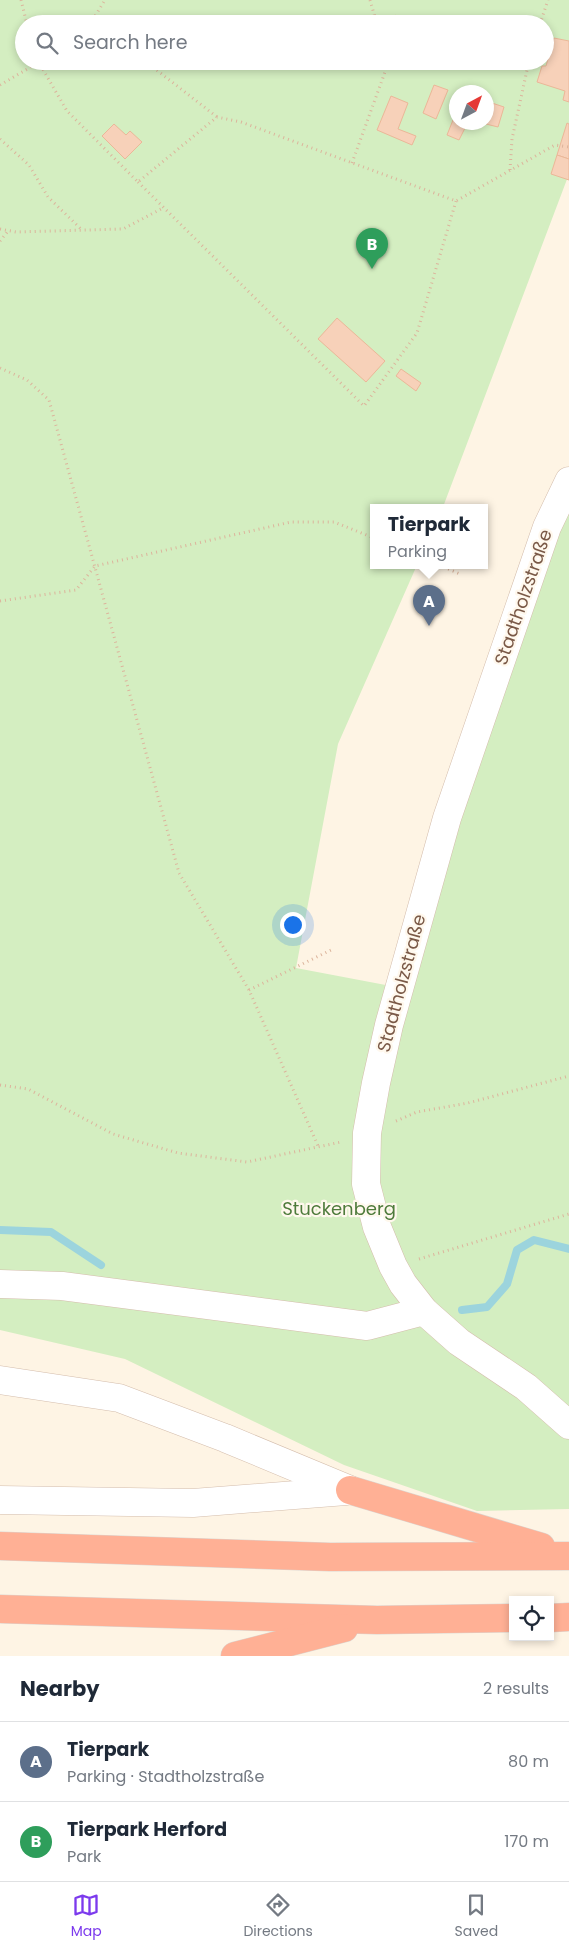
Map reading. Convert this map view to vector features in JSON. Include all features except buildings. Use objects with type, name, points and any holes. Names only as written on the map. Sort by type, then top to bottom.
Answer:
[{"type":"highway","points":[[350,1490],[569,1556]]},
{"type":"highway","points":[[0,1546],[330,1557],[569,1556]]},
{"type":"highway","points":[[0,1609],[377,1620],[509,1618]]},
{"type":"highway","points":[[554,1618],[569,1617]]},
{"type":"highway","points":[[235,1656],[377,1620]]},
{"type":"street","name":"Stadtholzstraße","points":[[569,481],[547,527],[447,818],[388,1025],[367,1133],[366,1184],[377,1227],[393,1266],[403,1284],[424,1311],[459,1342],[526,1387],[569,1425]]},
{"type":"street","points":[[0,1284],[62,1286],[367,1326],[424,1311]]},
{"type":"street","points":[[0,1380],[119,1398],[225,1438],[350,1490]]},
{"type":"street","points":[[0,1500],[194,1503],[350,1490]]},
{"type":"path","points":[[21,0],[25,15]]},
{"type":"path","points":[[96,15],[105,0]]},
{"type":"path","points":[[370,0],[374,15]]},
{"type":"path","points":[[543,15],[548,0]]},
{"type":"path","points":[[0,85],[25,70]]},
{"type":"path","points":[[44,70],[67,111],[364,406],[417,333],[456,201],[555,145],[569,147]]},
{"type":"path","points":[[157,70],[217,117],[241,122],[456,201]]},
{"type":"path","points":[[352,163],[386,70]]},
{"type":"path","points":[[510,171],[512,139],[527,70]]},
{"type":"path","points":[[138,182],[217,117]]},
{"type":"path","points":[[0,139],[29,165],[48,197],[82,230]]},
{"type":"path","points":[[0,229],[8,231],[123,228],[164,208]]},
{"type":"path","points":[[0,241],[8,231]]},
{"type":"path","points":[[0,368],[27,380],[49,400],[179,873],[249,990],[319,1148],[248,1162],[178,1153],[113,1134],[28,1089],[0,1085]]},
{"type":"path","points":[[0,601],[76,590],[95,566],[291,522],[334,522],[370,536]]},
{"type":"path","points":[[448,569],[460,574]]},
{"type":"path","points":[[249,990],[331,950]]},
{"type":"path","points":[[367,1133],[418,1112],[468,1103],[569,1076]]},
{"type":"path","points":[[393,1266],[569,1214]]},
{"type":"green space","name":"Stuckenberg","points":[[0,0],[569,0],[569,174],[444,504],[370,504],[370,569],[415,569],[338,744],[296,968],[412,990],[453,822],[569,507],[569,1509],[477,1511],[344,1465],[125,1359],[0,1330]]},
{"type":"waterway","points":[[0,1230],[51,1232],[101,1265]]},
{"type":"waterway","points":[[462,1310],[487,1307],[507,1284],[517,1250],[534,1240],[569,1249]]},
{"type":"place","name":"Tierpark Herford","points":[[372,269]]},
{"type":"place","name":"Tierpark","points":[[429,626]]}]
